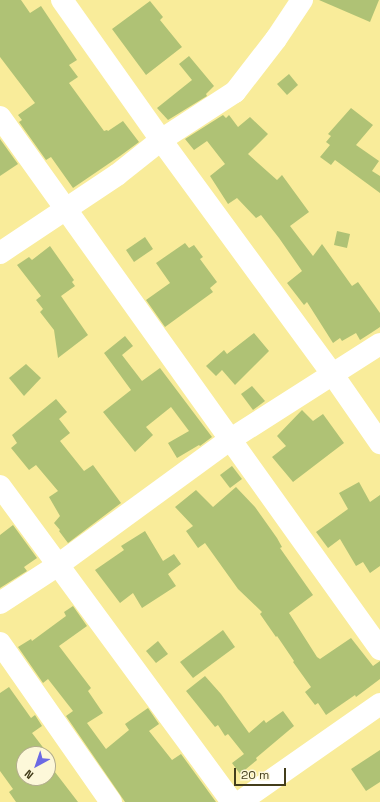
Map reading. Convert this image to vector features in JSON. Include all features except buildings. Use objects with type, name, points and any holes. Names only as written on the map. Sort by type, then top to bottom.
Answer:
[{"type":"street","points":[[62,0],[161,140],[333,374],[380,443]]},
{"type":"street","points":[[0,253],[116,174],[161,140],[235,92],[276,39],[302,0]]},
{"type":"street","points":[[0,117],[380,649]]},
{"type":"street","points":[[0,603],[58,565],[231,439],[380,344]]},
{"type":"street","points":[[0,486],[232,802]]},
{"type":"street","points":[[0,643],[111,802]]},
{"type":"street","points":[[240,802],[380,704]]}]
